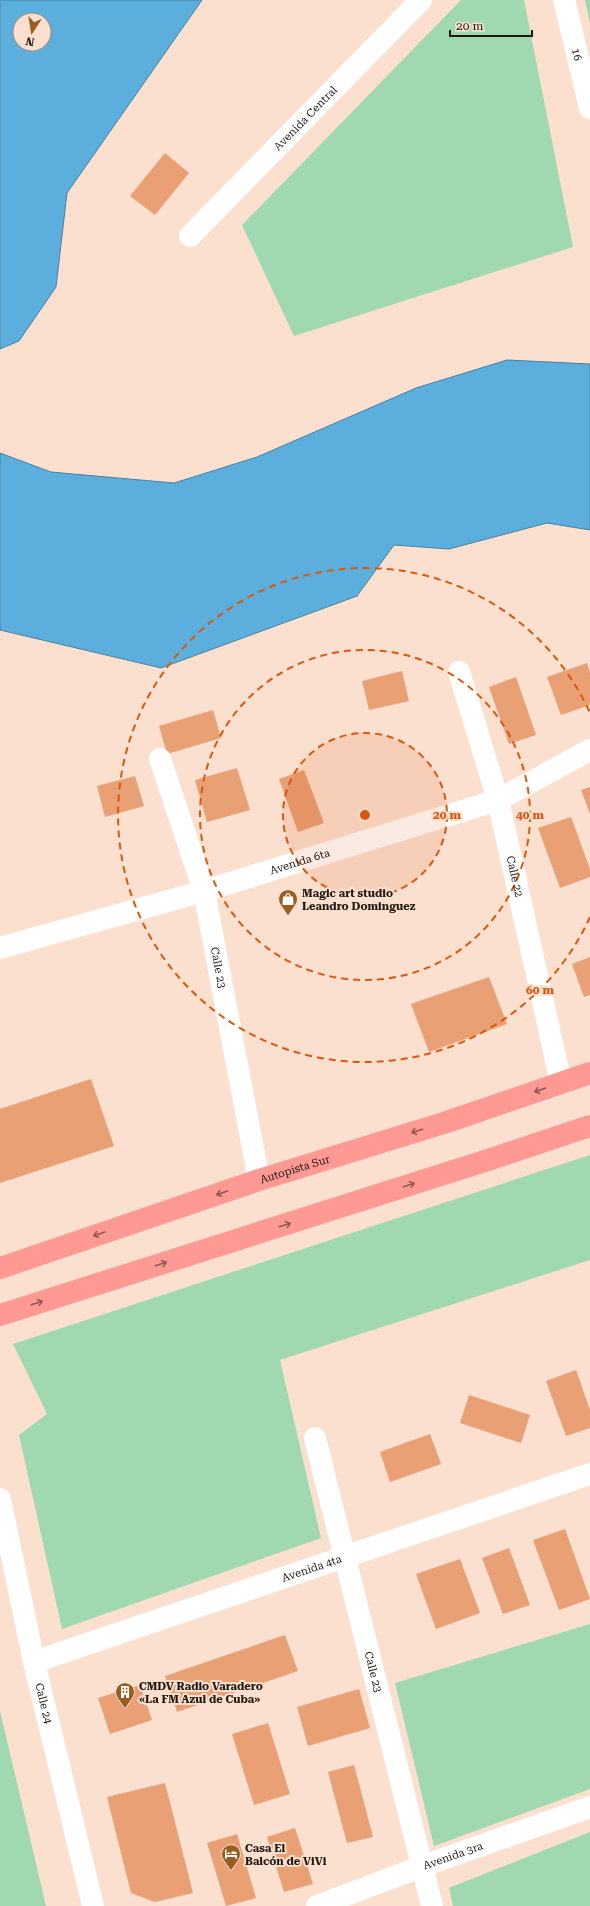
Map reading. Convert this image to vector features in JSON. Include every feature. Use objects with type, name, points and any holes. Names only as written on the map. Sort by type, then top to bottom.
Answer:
[{"type":"highway","name":"Autopista Sur","points":[[0,1268],[259,1180],[447,1122],[590,1073]]},
{"type":"highway","points":[[0,1315],[488,1160],[590,1126]]},
{"type":"street","name":"Avenida Central","points":[[190,236],[421,0]]},
{"type":"street","name":"16","points":[[564,0],[590,108]]},
{"type":"street","name":"Calle 22","points":[[458,672],[498,800],[561,1083]]},
{"type":"street","name":"Avenida 6ta","points":[[0,948],[204,891],[498,800],[590,750]]},
{"type":"street","name":"Calle 23","points":[[160,759],[204,891],[259,1180]]},
{"type":"street","name":"Calle 23","points":[[315,1438],[432,1906]]},
{"type":"street","name":"Avenida 4ta","points":[[34,1662],[590,1474]]},
{"type":"street","name":"Calle 24","points":[[0,1499],[34,1662],[92,1906]]},
{"type":"street","name":"Avenida 3ra","points":[[317,1906],[423,1866],[590,1807]]},
{"type":"green space","points":[[461,0],[524,0],[573,247],[294,336],[242,225]]},
{"type":"green space","points":[[585,0],[590,0],[590,24]]},
{"type":"green space","points":[[590,1155],[590,1260],[280,1360],[321,1538],[62,1629],[19,1435],[47,1414],[13,1344]]},
{"type":"green space","points":[[590,1624],[590,1789],[434,1846],[395,1683]]},
{"type":"green space","points":[[0,1711],[46,1906],[0,1906]]},
{"type":"green space","points":[[590,1832],[590,1906],[453,1906],[449,1888]]},
{"type":"water","points":[[0,0],[202,0],[67,193],[56,287],[19,341],[0,349]]},
{"type":"water","points":[[507,360],[590,364],[590,530],[547,523],[449,549],[394,545],[357,596],[161,668],[0,630],[0,453],[51,472],[174,483],[257,457],[416,388]]},
{"type":"building","points":[[165,153],[189,173],[155,215],[130,196]]},
{"type":"building","points":[[587,663],[590,673],[590,705],[561,715],[547,677]]},
{"type":"building","points":[[402,671],[409,701],[369,710],[362,681]]},
{"type":"building","points":[[516,677],[536,735],[509,744],[489,687]]},
{"type":"building","points":[[213,710],[221,738],[167,754],[159,726]]},
{"type":"building","points":[[237,768],[250,810],[207,822],[195,780]]},
{"type":"building","points":[[304,770],[324,823],[298,832],[279,779]]},
{"type":"building","points":[[135,776],[144,806],[105,817],[97,786]]},
{"type":"building","points":[[590,787],[590,814],[581,790]]},
{"type":"building","points":[[571,817],[590,869],[590,877],[560,888],[538,828]]},
{"type":"building","points":[[590,957],[590,995],[584,997],[572,964]]},
{"type":"building","points":[[489,977],[507,1024],[429,1052],[411,1004]]},
{"type":"building","points":[[91,1079],[114,1146],[0,1183],[0,1109]]},
{"type":"building","points":[[576,1370],[590,1410],[590,1428],[566,1436],[546,1381]]},
{"type":"building","points":[[469,1395],[530,1415],[521,1443],[460,1423]]},
{"type":"building","points":[[430,1434],[441,1464],[390,1482],[380,1452]]},
{"type":"building","points":[[565,1529],[590,1599],[559,1610],[533,1540]]},
{"type":"building","points":[[509,1548],[530,1605],[503,1614],[482,1558]]},
{"type":"building","points":[[460,1559],[480,1613],[436,1629],[416,1574]]},
{"type":"building","points":[[285,1635],[298,1671],[177,1712],[165,1676]]},
{"type":"building","name":"CMDV Radio Varadero «La FM Azul de Cuba»","points":[[140,1685],[152,1720],[110,1734],[98,1698]]},
{"type":"building","points":[[359,1689],[370,1728],[308,1746],[297,1707]]},
{"type":"building","points":[[268,1723],[290,1794],[254,1805],[232,1734]]},
{"type":"building","points":[[354,1765],[373,1837],[347,1843],[328,1772]]},
{"type":"building","points":[[165,1783],[193,1893],[155,1902],[131,1893],[107,1797]]},
{"type":"building","points":[[295,1828],[313,1884],[284,1892],[267,1837]]},
{"type":"building","name":"Casa El Balcón de ViVi","points":[[237,1834],[256,1898],[226,1906],[207,1843]]},
{"type":"place","name":"Magic art studio Leandro Dominguez","points":[[288,916]]},
{"type":"place","name":"CMDV Radio Varadero «La FM Azul de Cuba»","points":[[125,1709]]},
{"type":"place","name":"Casa El Balcón de ViVi","points":[[231,1871]]}]
